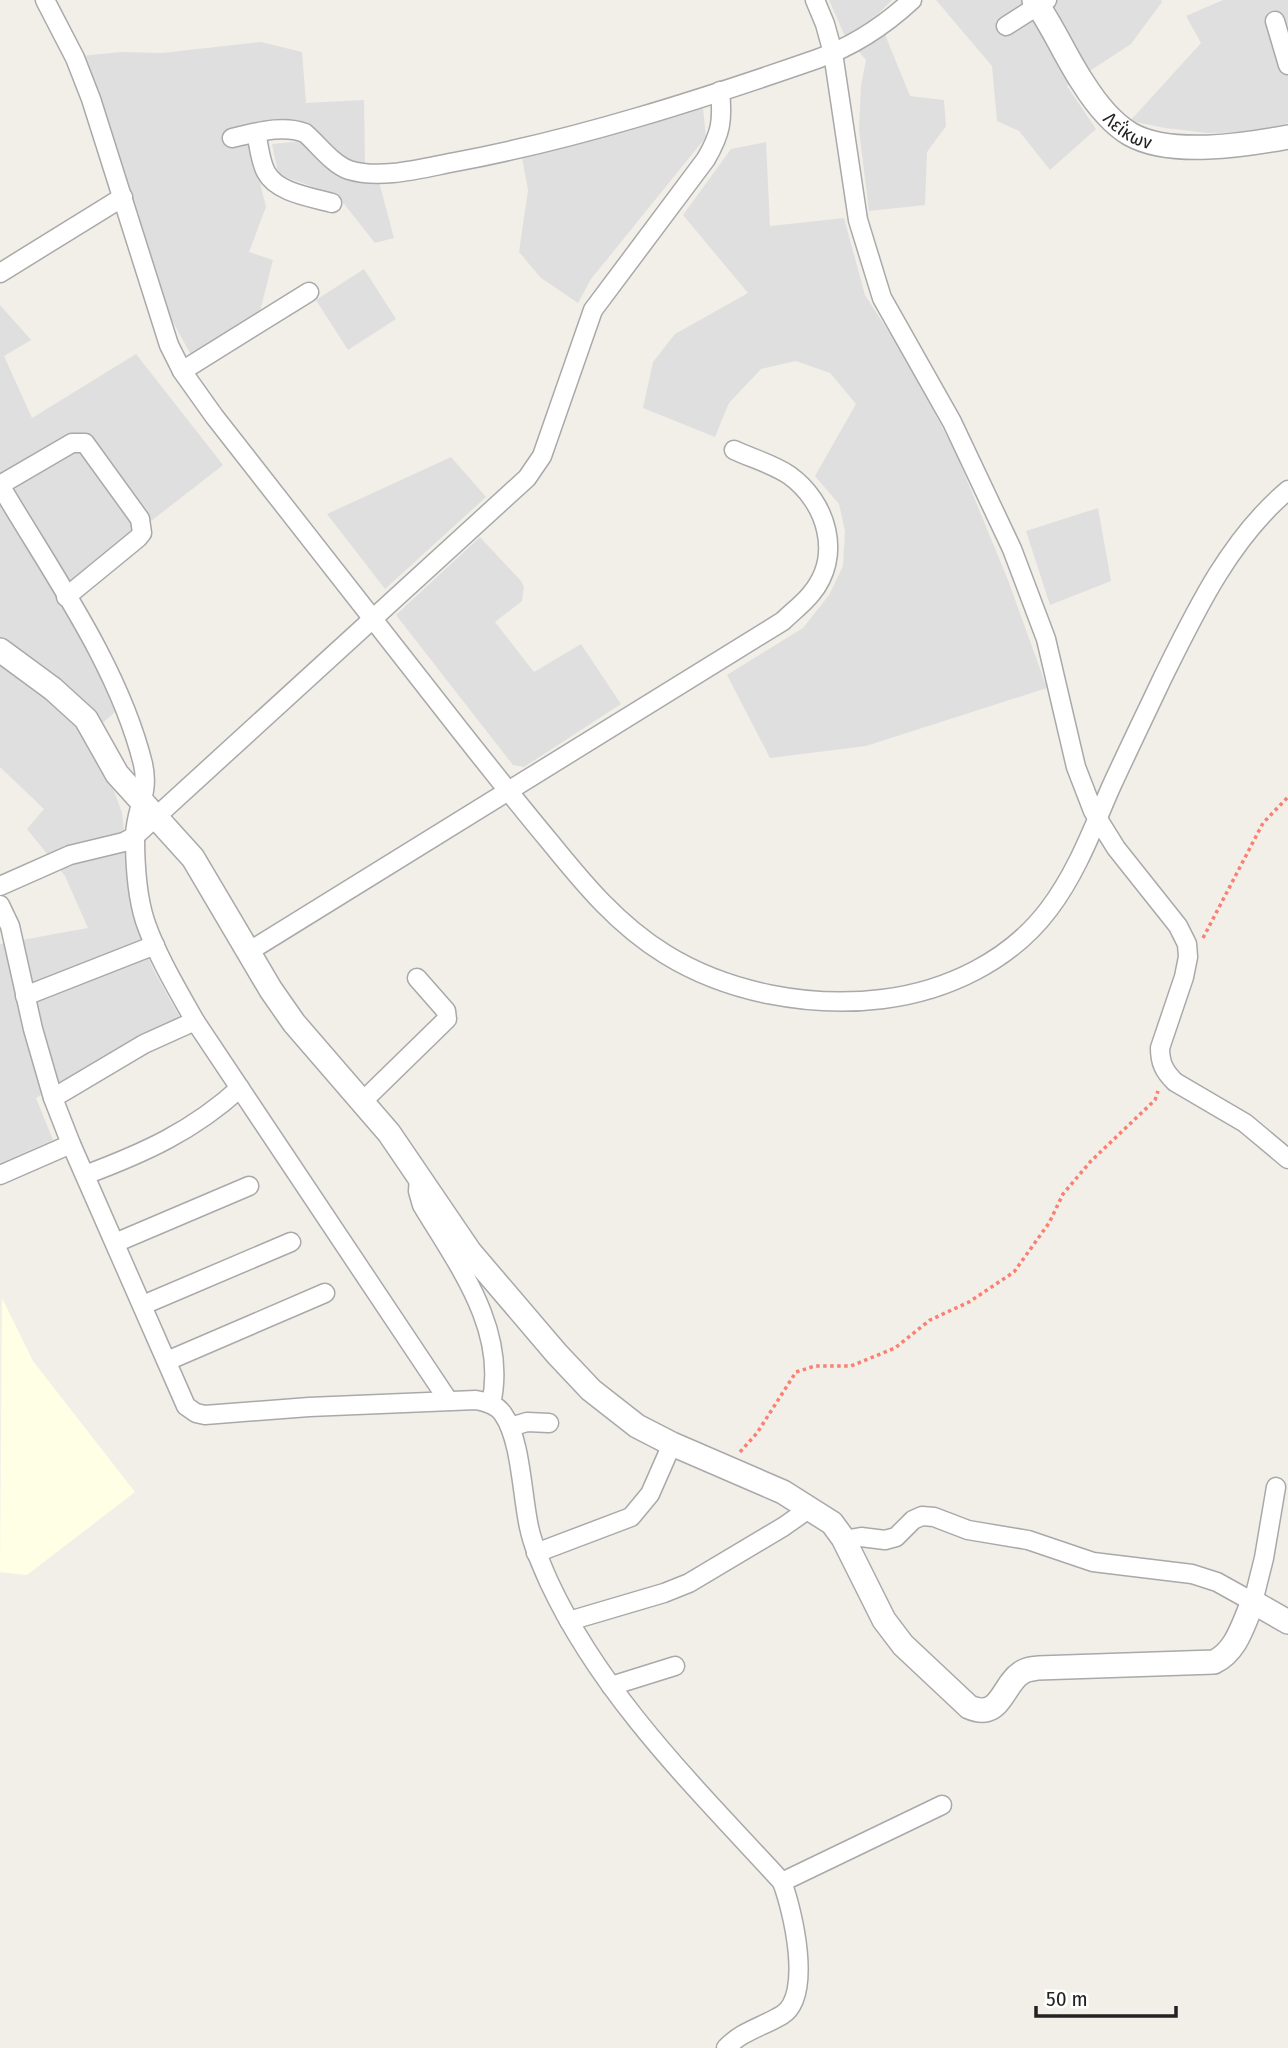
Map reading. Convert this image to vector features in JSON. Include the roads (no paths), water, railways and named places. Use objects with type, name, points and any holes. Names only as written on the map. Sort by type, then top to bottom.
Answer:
[{"type":"street","points":[[45,0],[75,58],[91,99],[161,324],[182,371],[214,416],[509,793],[602,905],[659,950],[696,971],[767,993],[825,1001],[871,1000],[916,993],[958,979],[1002,954],[1021,939],[1048,911],[1072,872],[1194,615],[1235,547],[1288,490]]},
{"type":"street","points":[[815,0],[833,53],[855,206],[873,275],[889,312],[957,431],[1012,549],[1046,639],[1076,766],[1097,820],[1178,926],[1187,944],[1188,957],[1184,978],[1160,1048],[1160,1062],[1175,1082],[1245,1123],[1288,1159]]},
{"type":"street","points":[[232,138],[277,129],[299,130],[346,169],[360,172],[389,172],[426,167],[532,147],[632,120],[833,53],[875,30],[912,0]]},
{"type":"street","points":[[1006,26],[1040,2]]},
{"type":"street","name":"Λεΐκων","points":[[1040,2],[1096,102],[1131,135],[1160,144],[1205,146],[1288,136]]},
{"type":"street","points":[[1275,21],[1288,65]]},
{"type":"street","points":[[0,886],[70,855],[124,842],[135,836],[150,810],[373,618],[527,478],[542,456],[593,310],[706,159],[719,137],[722,115],[720,91]]},
{"type":"street","points":[[256,133],[265,172],[274,182],[286,189],[332,204]]},
{"type":"street","points":[[0,273],[123,197]]},
{"type":"street","points":[[182,371],[309,292]]},
{"type":"street","points":[[66,597],[138,538],[143,526],[85,443],[72,443],[0,485],[103,660],[125,709],[144,772],[150,810]]},
{"type":"street","points":[[248,952],[509,793],[783,621],[812,593],[824,569],[828,550],[827,528],[822,515],[808,492],[788,474],[734,450]]},
{"type":"street","points":[[0,650],[77,709],[97,735],[117,774],[193,858],[248,952],[294,1023],[363,1101],[470,1252],[578,1377],[629,1421],[673,1444],[783,1492],[832,1523],[844,1540],[884,1620],[903,1645],[963,1703],[978,1710],[987,1709],[998,1703],[1017,1676],[1026,1670],[1214,1662],[1224,1657],[1233,1648],[1253,1602],[1264,1558],[1276,1487]]},
{"type":"street","points":[[135,836],[142,906],[155,945],[195,1021],[448,1400]]},
{"type":"street","points":[[0,905],[10,926],[25,996],[54,1098],[71,1144],[186,1406],[205,1415],[448,1400],[476,1400],[499,1409],[510,1427],[536,1553],[569,1621],[637,1723],[782,1882],[796,1942],[798,1984],[794,2002],[783,2015],[749,2030],[726,2048]]},
{"type":"street","points":[[25,996],[155,945]]},
{"type":"street","points":[[363,1101],[447,1019],[446,1011],[417,978]]},
{"type":"street","points":[[54,1098],[144,1044],[195,1021]]},
{"type":"street","points":[[85,1175],[169,1140],[205,1117],[240,1088]]},
{"type":"street","points":[[0,1175],[71,1144]]},
{"type":"street","points":[[418,1176],[422,1205],[481,1308],[496,1368],[491,1404]]},
{"type":"street","points":[[115,1243],[249,1186]]},
{"type":"street","points":[[143,1305],[291,1242]]},
{"type":"street","points":[[167,1361],[325,1293]]},
{"type":"street","points":[[510,1427],[527,1422],[550,1423]]},
{"type":"street","points":[[536,1553],[631,1517],[650,1494],[673,1444]]},
{"type":"street","points":[[569,1621],[677,1588],[720,1566],[810,1508]]},
{"type":"street","points":[[844,1540],[861,1537],[885,1540],[896,1537],[922,1516],[934,1517],[968,1530],[1028,1540],[1093,1562],[1192,1574],[1217,1582],[1288,1622]]},
{"type":"street","points":[[611,1686],[675,1667]]},
{"type":"street","points":[[782,1882],[942,1805]]}]
